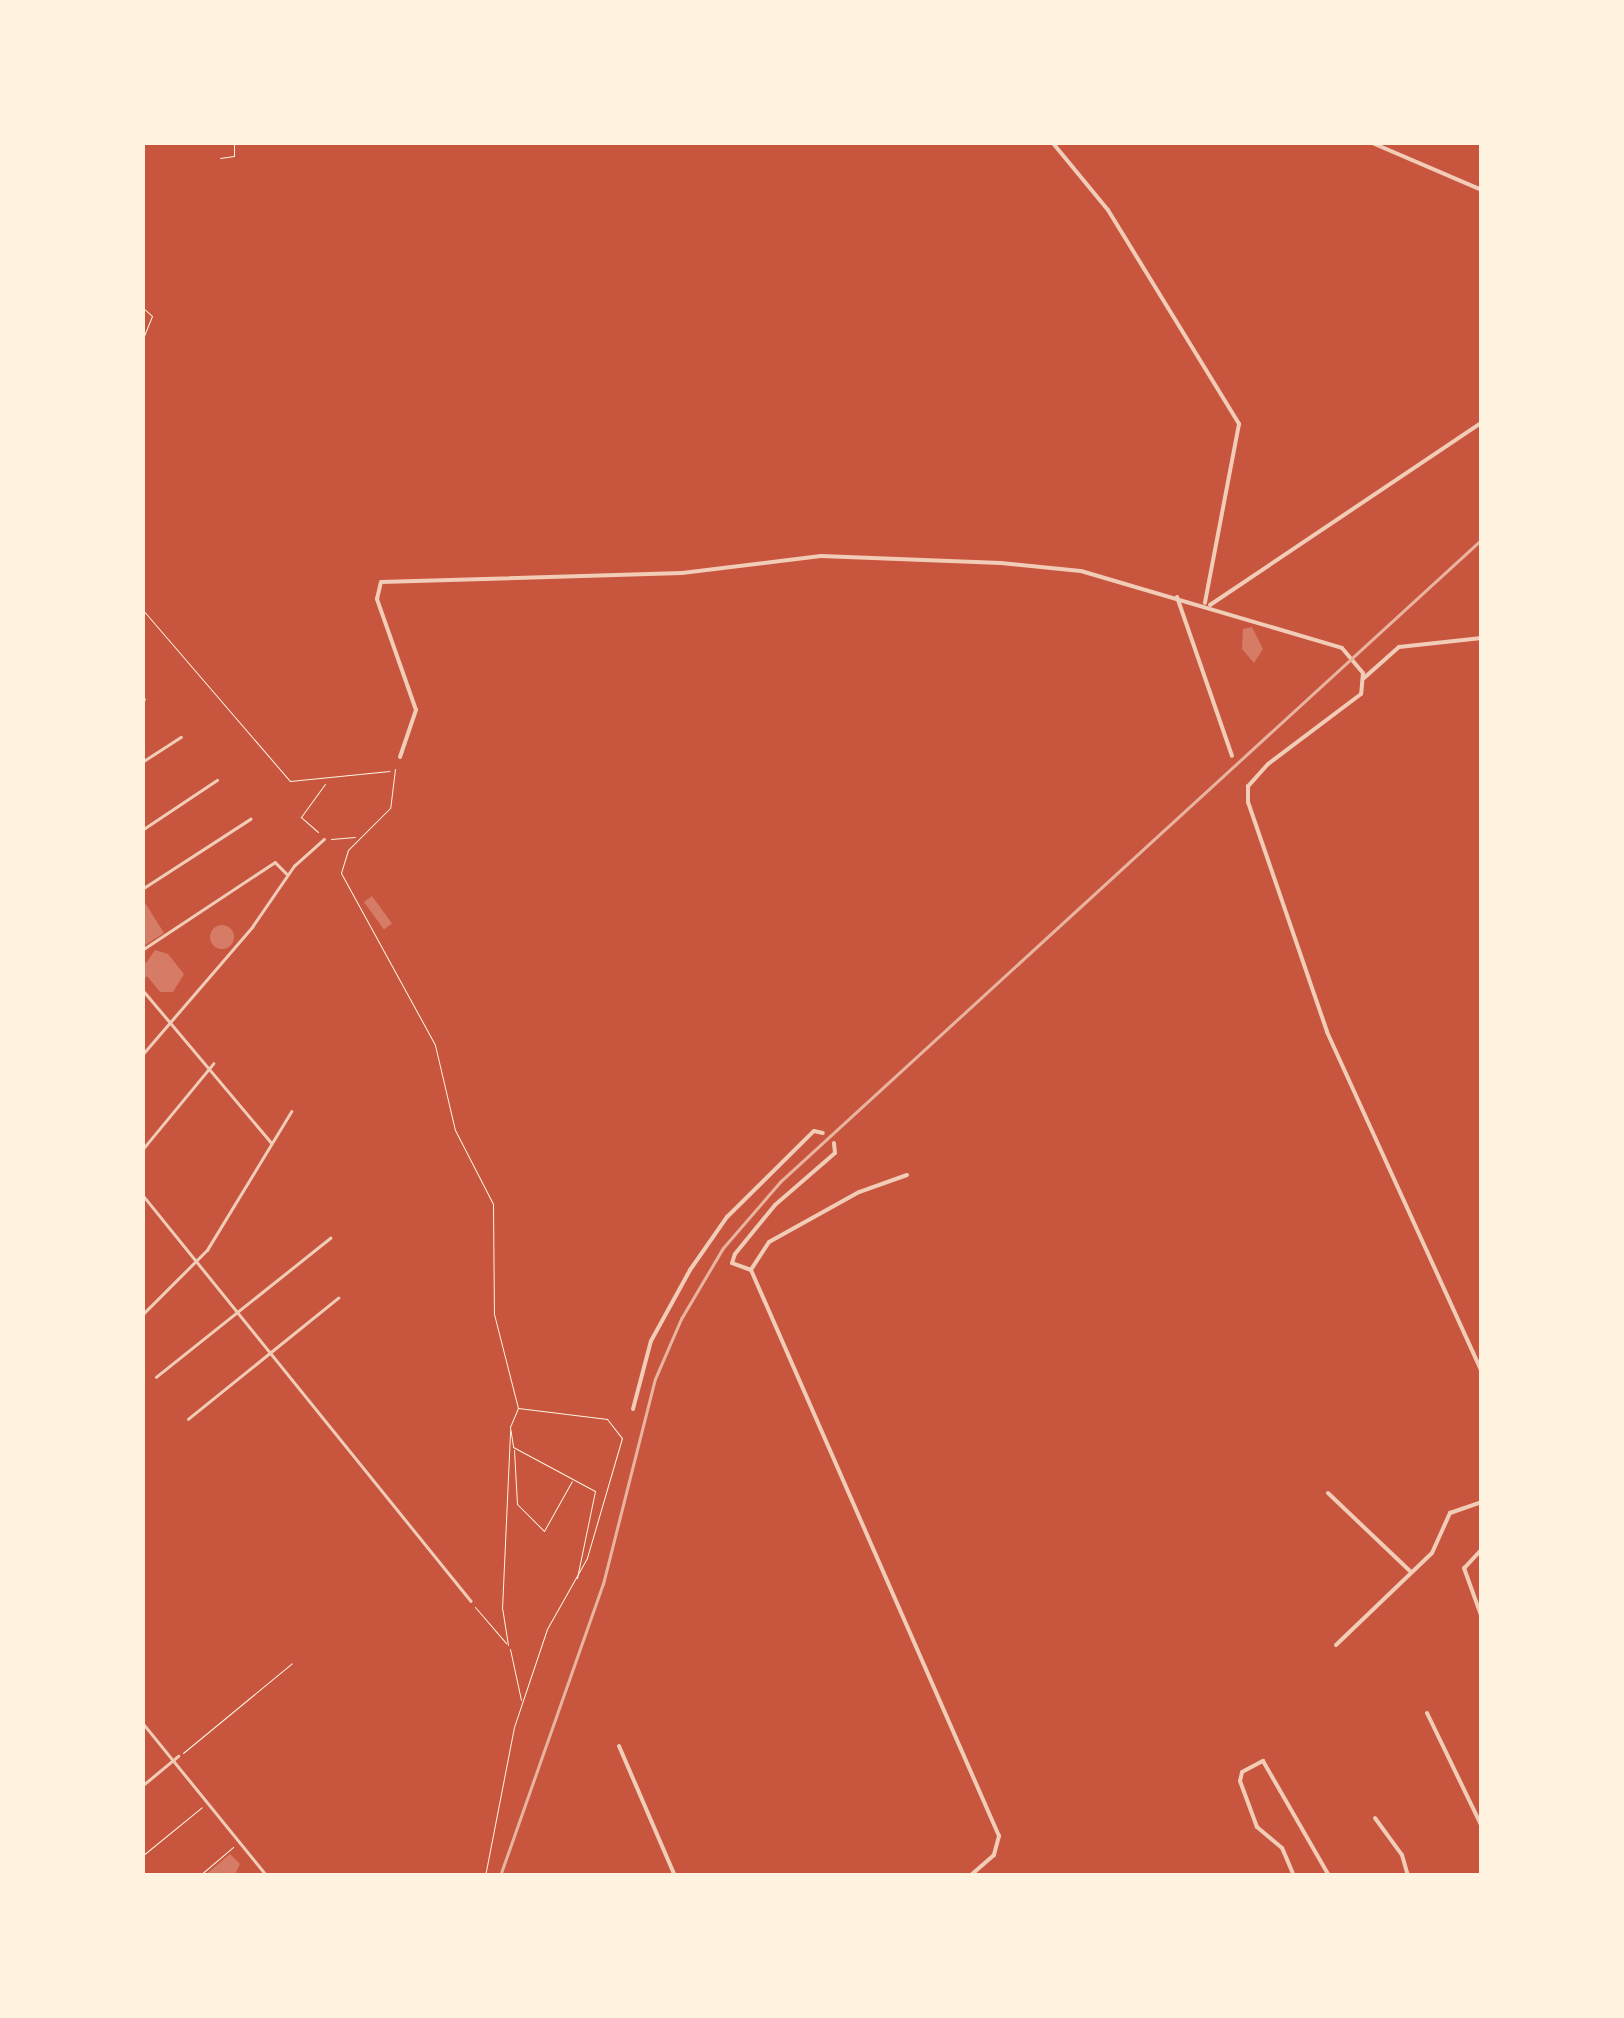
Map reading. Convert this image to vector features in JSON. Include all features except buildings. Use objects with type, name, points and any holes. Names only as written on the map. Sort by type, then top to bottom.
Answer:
[{"type":"street","points":[[1052,142],[1086,192],[1108,210],[1239,424],[1207,604]]},
{"type":"street","points":[[1370,142],[1482,190]]},
{"type":"street","points":[[1207,604],[1482,422]]},
{"type":"street","points":[[400,758],[416,710],[377,599],[381,582],[682,573],[841,556],[1058,568],[1207,604],[1346,652],[1364,678]]},
{"type":"street","points":[[1177,597],[1232,756]]},
{"type":"street","points":[[1482,638],[1399,647],[1364,678],[1351,707],[1302,736],[1252,779],[1248,802],[1327,1032],[1482,1372]]},
{"type":"street","points":[[142,762],[181,736]]},
{"type":"street","points":[[142,830],[217,780]]},
{"type":"street","points":[[142,889],[250,819]]},
{"type":"street","points":[[142,1054],[252,927],[287,874],[324,839]]},
{"type":"street","points":[[142,950],[275,862],[287,874]]},
{"type":"street","points":[[142,989],[211,1066],[272,1144]]},
{"type":"street","points":[[142,1150],[211,1066]]},
{"type":"street","points":[[142,1315],[197,1261],[291,1112]]},
{"type":"street","points":[[633,1409],[650,1341],[690,1270],[728,1217],[814,1132],[823,1133]]},
{"type":"street","points":[[834,1144],[835,1153],[775,1205],[734,1254],[732,1264],[751,1270],[999,1836],[994,1855],[970,1876]]},
{"type":"street","points":[[751,1270],[769,1242],[858,1192],[908,1175]]},
{"type":"street","points":[[143,1197],[239,1311],[470,1602]]},
{"type":"street","points":[[156,1377],[330,1238]]},
{"type":"street","points":[[188,1419],[338,1298]]},
{"type":"street","points":[[1328,1493],[1411,1572]]},
{"type":"street","points":[[1336,1645],[1432,1552],[1450,1513],[1482,1502]]},
{"type":"street","points":[[1482,1549],[1464,1568],[1482,1618]]},
{"type":"street","points":[[1427,1713],[1482,1828]]},
{"type":"street","points":[[142,1722],[266,1876]]},
{"type":"street","points":[[619,1746],[675,1876]]},
{"type":"street","points":[[142,1786],[178,1756]]},
{"type":"street","points":[[1294,1876],[1282,1848],[1257,1826],[1240,1781],[1242,1772],[1263,1762],[1329,1876]]},
{"type":"street","points":[[1375,1818],[1402,1855],[1408,1876]]},
{"type":"path","points":[[220,158],[234,156],[234,142]]},
{"type":"path","points":[[142,307],[152,316],[142,342]]},
{"type":"path","points":[[142,609],[283,776],[301,785],[393,770],[390,808],[341,859],[341,873],[435,1044],[455,1130],[493,1204],[494,1314],[518,1408],[510,1427],[502,1609],[522,1703]]},
{"type":"path","points":[[317,832],[301,816],[326,780]]},
{"type":"path","points":[[324,839],[358,837]]},
{"type":"path","points":[[486,1876],[522,1703],[547,1629],[576,1581],[622,1438],[607,1418],[518,1408]]},
{"type":"path","points":[[510,1427],[517,1504],[544,1531],[572,1480]]},
{"type":"path","points":[[514,1447],[595,1491],[576,1581]]},
{"type":"path","points":[[475,1607],[508,1646]]},
{"type":"path","points":[[178,1756],[292,1663]]},
{"type":"path","points":[[142,1856],[207,1802]]},
{"type":"path","points":[[199,1876],[235,1846]]},
{"type":"railway","points":[[500,1876],[603,1584],[655,1379],[681,1319],[723,1248],[780,1182],[1482,539]]}]
